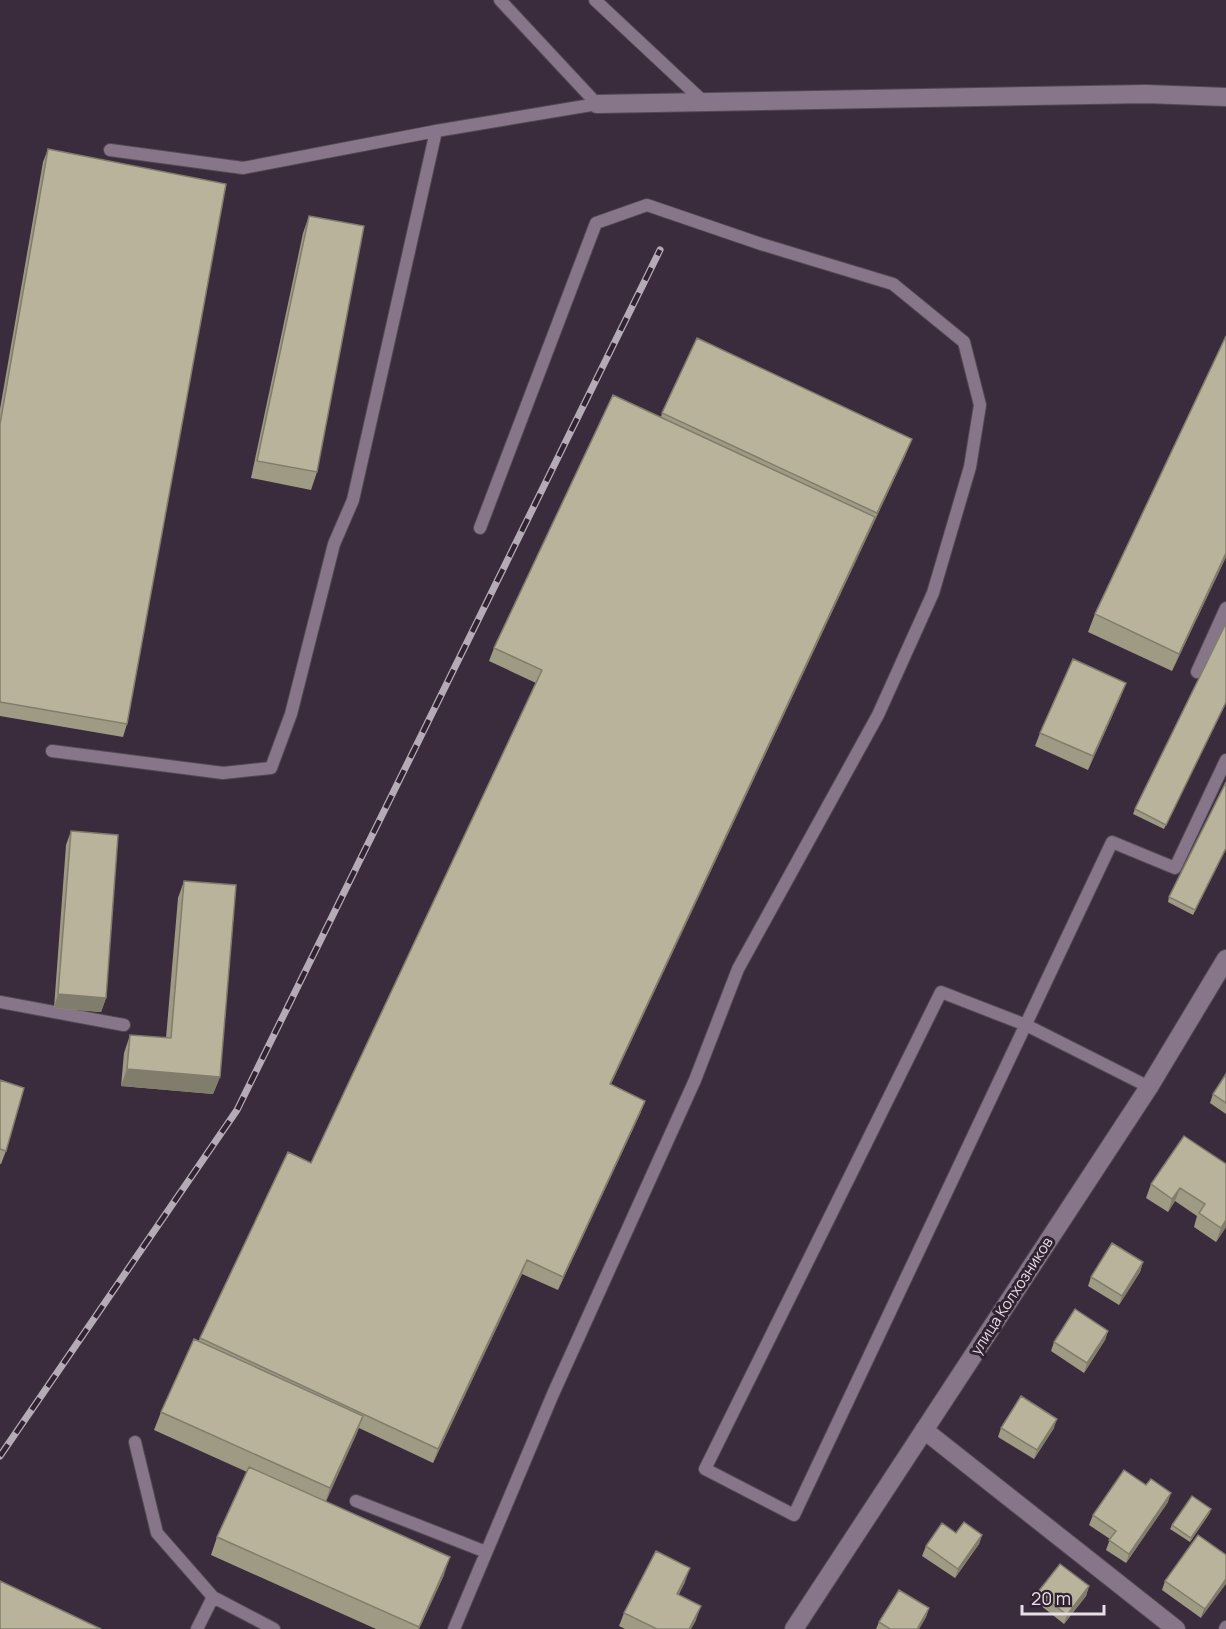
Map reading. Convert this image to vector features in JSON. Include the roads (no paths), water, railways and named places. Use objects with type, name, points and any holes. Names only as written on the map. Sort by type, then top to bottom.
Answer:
[{"type":"street","points":[[597,104],[1146,94],[1226,97]]},
{"type":"street","name":"улица Колхозников","points":[[794,1629],[1149,1087],[1226,959]]},
{"type":"street","points":[[924,1430],[1176,1629]]},
{"type":"lane","points":[[500,0],[597,104]]},
{"type":"lane","points":[[595,0],[705,103]]},
{"type":"lane","points":[[110,150],[243,168],[436,131],[597,104]]},
{"type":"lane","points":[[52,751],[223,773],[271,768],[291,714],[334,544],[353,500],[436,131]]},
{"type":"lane","points":[[454,1629],[553,1394],[694,1080],[738,969],[878,715],[933,593],[970,467],[980,405],[964,342],[893,284],[761,244],[647,205],[596,223],[480,528]]},
{"type":"lane","points":[[1197,672],[1226,608]]},
{"type":"lane","points":[[1149,1087],[1026,1025],[941,992],[705,1469],[794,1515],[1026,1025],[1112,842],[1175,868],[1226,760]]},
{"type":"lane","points":[[0,1002],[124,1025]]},
{"type":"lane","points":[[135,1442],[157,1533],[213,1597],[274,1629]]},
{"type":"lane","points":[[356,1502],[486,1552]]},
{"type":"lane","points":[[197,1629],[213,1597]]},
{"type":"railway","points":[[0,1456],[237,1110],[660,250]]}]
